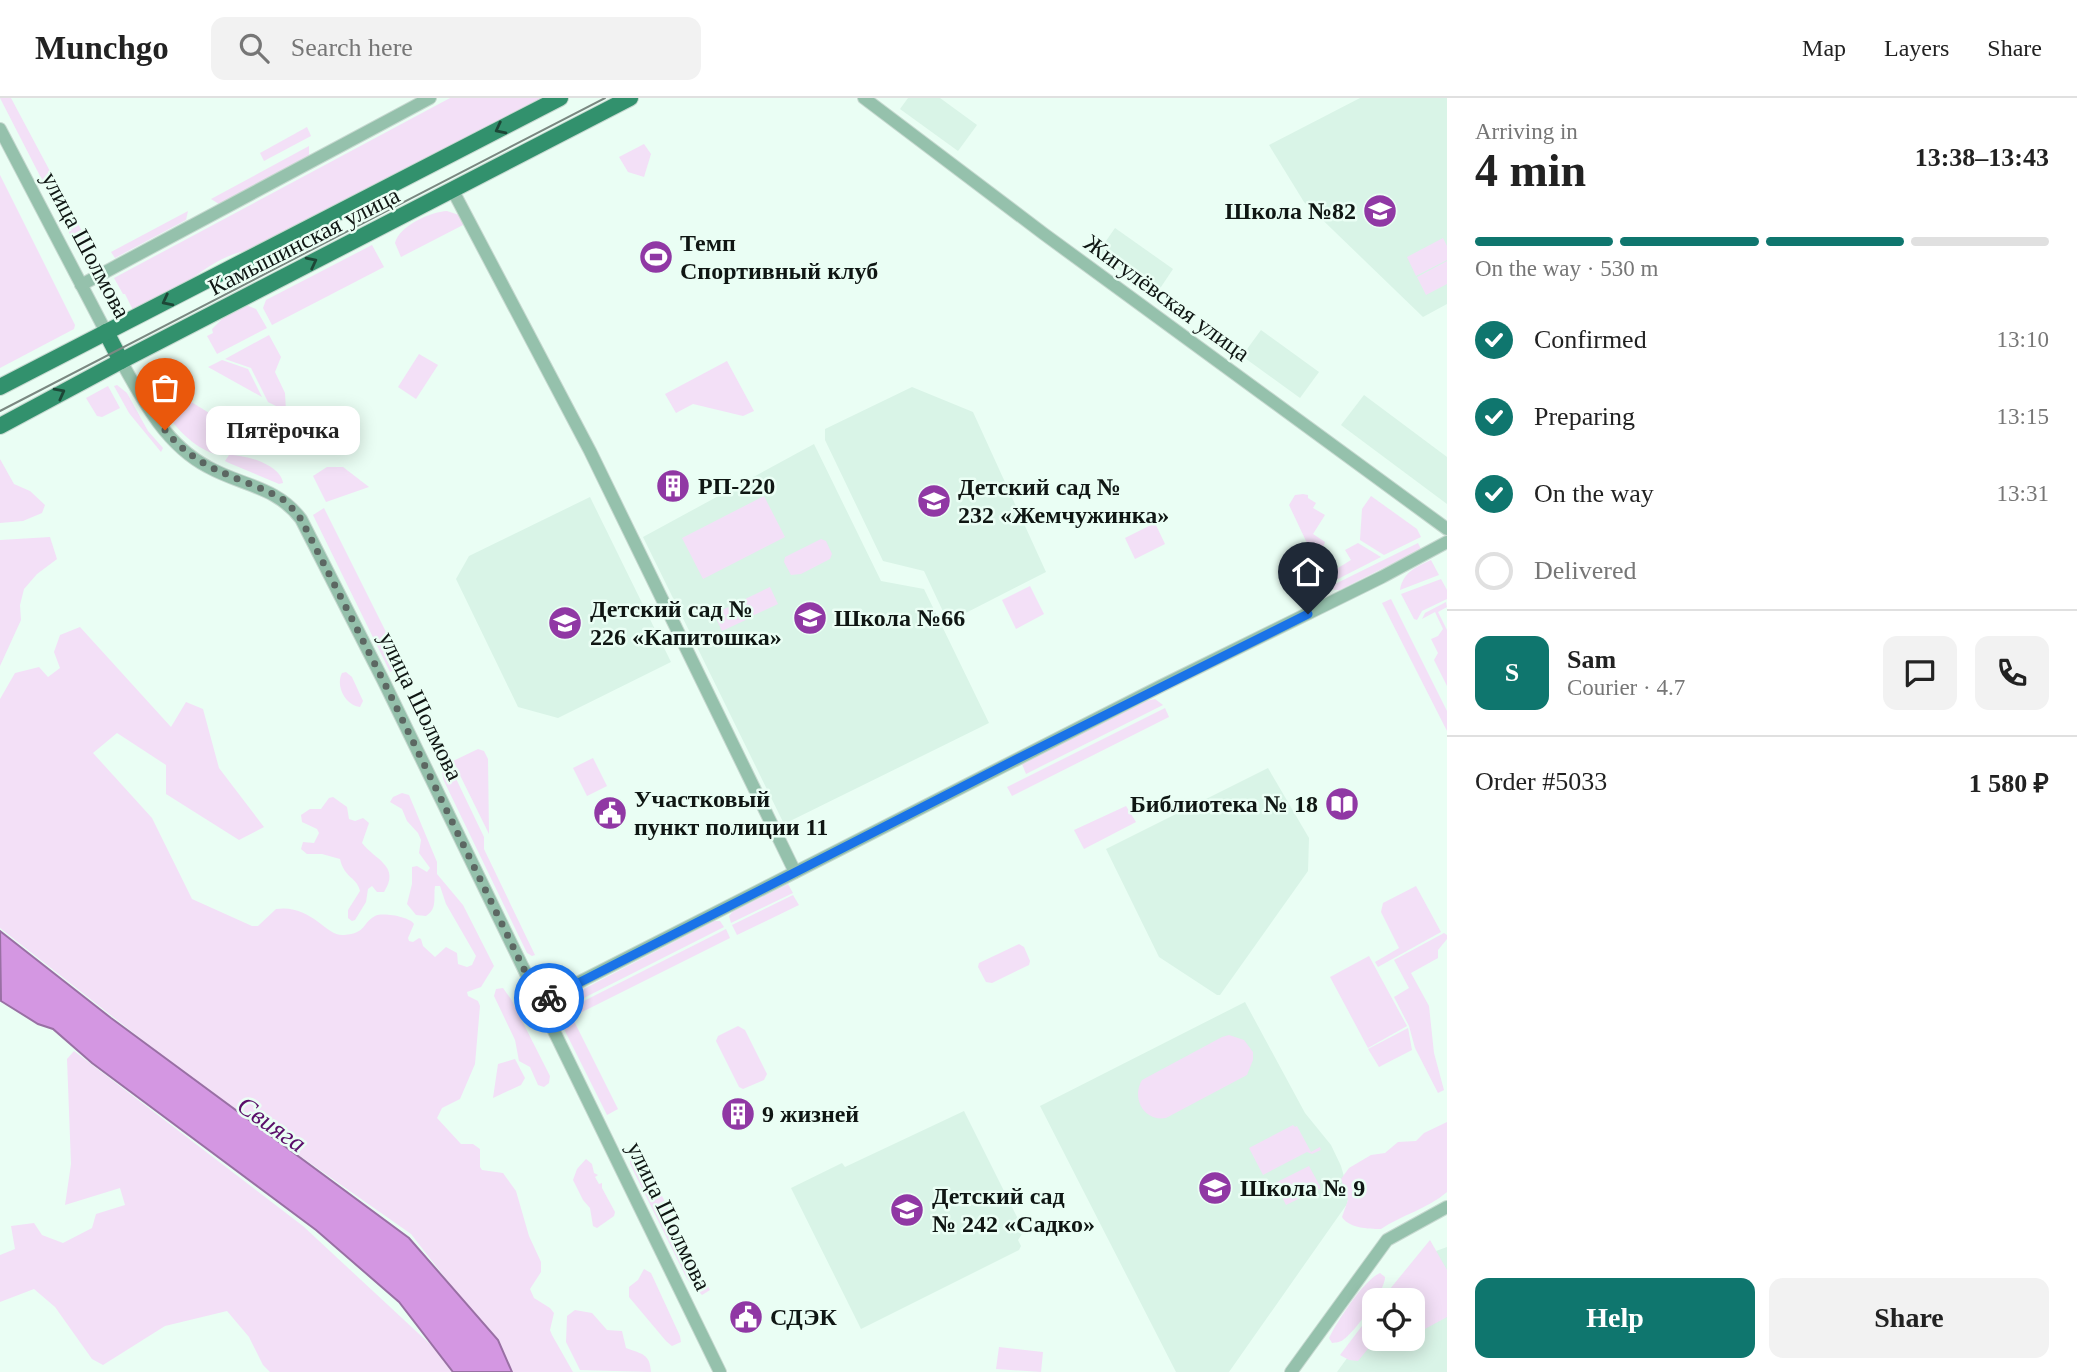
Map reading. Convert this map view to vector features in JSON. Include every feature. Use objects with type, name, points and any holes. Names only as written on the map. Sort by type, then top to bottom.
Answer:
[{"type":"main road","name":"Камышинская улица","points":[[0,387],[560,98]]},
{"type":"main road","name":"Камышинская улица","points":[[0,426],[630,98]]},
{"type":"main road","name":"улица Шолмова","points":[[106,332],[121,361]]},
{"type":"street","points":[[81,285],[430,98]]},
{"type":"street","name":"Жигулёвская улица","points":[[864,98],[1044,234],[1447,528]]},
{"type":"street","name":"улица Шолмова","points":[[0,129],[106,332]]},
{"type":"street","points":[[452,190],[590,451],[795,872]]},
{"type":"street","name":"улица Шолмова","points":[[121,361],[156,419],[183,449],[208,467],[277,496],[287,502],[301,519],[384,682],[720,1372]]},
{"type":"street","points":[[540,1002],[1447,542]]},
{"type":"street","points":[[1291,1372],[1387,1240],[1447,1207]]},
{"type":"shaded area","points":[[0,98],[11,98],[85,237],[85,251],[77,248]]},
{"type":"shaded area","points":[[450,98],[549,98],[252,250],[224,258],[172,292],[133,310],[114,278]]},
{"type":"shaded area","points":[[908,98],[940,98],[977,125],[958,151],[900,109]]},
{"type":"shaded area","name":"Школа №82","points":[[1360,98],[1447,98],[1447,304],[1423,317],[1304,202],[1269,145]]},
{"type":"shaded area","points":[[307,127],[311,136],[264,161],[260,153]]},
{"type":"shaded area","points":[[644,144],[651,154],[644,177],[628,172],[619,157]]},
{"type":"shaded area","points":[[309,146],[309,156],[219,204],[211,199]]},
{"type":"shaded area","points":[[0,175],[75,325],[74,329],[0,368]]},
{"type":"shaded area","points":[[188,211],[186,220],[115,258],[111,252]]},
{"type":"shaded area","points":[[447,211],[459,215],[465,224],[401,257],[395,243],[402,231],[424,217]]},
{"type":"shaded area","points":[[1115,228],[1173,269],[1155,296],[1097,254]]},
{"type":"shaded area","points":[[1443,238],[1447,246],[1447,260],[1416,276],[1407,257]]},
{"type":"shaded area","points":[[372,245],[384,267],[272,325],[263,308],[266,300]]},
{"type":"shaded area","points":[[1447,261],[1447,284],[1426,295],[1417,277]]},
{"type":"shaded area","points":[[246,305],[256,309],[267,328],[217,354],[207,336],[213,333],[212,329],[225,316]]},
{"type":"shaded area","points":[[1261,330],[1319,372],[1300,398],[1242,356]]},
{"type":"shaded area","points":[[269,335],[281,357],[275,372],[285,393],[286,411],[268,402],[251,368],[225,359]]},
{"type":"shaded area","points":[[419,354],[438,365],[416,399],[398,387]]},
{"type":"shaded area","points":[[222,360],[248,369],[262,397],[208,367]]},
{"type":"shaded area","points":[[727,361],[754,411],[743,416],[693,404],[676,413],[665,394]]},
{"type":"shaded area","points":[[117,385],[127,393],[148,431],[163,448],[161,452],[129,413],[114,386]]},
{"type":"shaded area","points":[[173,385],[180,395],[240,432],[215,454],[197,445],[165,413],[154,395]]},
{"type":"shaded area","points":[[108,386],[120,408],[102,417],[97,416],[86,398]]},
{"type":"shaded area","name":"Детский сад № 232 «Жемчужинка»","points":[[912,387],[973,412],[1046,572],[948,622],[924,571],[883,561],[825,440],[825,429]]},
{"type":"shaded area","points":[[1364,395],[1447,457],[1447,504],[1341,425]]},
{"type":"shaded area","name":"Школа №66","points":[[814,444],[881,581],[924,589],[989,723],[784,824],[643,537]]},
{"type":"shaded area","points":[[229,455],[252,459],[269,466],[276,471],[283,483],[279,484],[225,461]]},
{"type":"shaded area","points":[[0,459],[14,484],[30,491],[45,505],[42,513],[23,521],[0,523]]},
{"type":"shaded area","points":[[327,467],[343,467],[369,487],[326,502],[313,476]]},
{"type":"shaded area","points":[[1303,494],[1316,503],[1313,508],[1325,515],[1313,534],[1325,542],[1319,558],[1315,560],[1289,505],[1295,495]]},
{"type":"shaded area","points":[[764,496],[785,537],[703,579],[682,538]]},
{"type":"shaded area","points":[[1371,496],[1417,529],[1421,537],[1384,555],[1360,540],[1362,509]]},
{"type":"shaded area","name":"Детский сад № 226 «Капитошка»","points":[[590,497],[671,662],[558,718],[518,707],[456,579],[469,556]]},
{"type":"shaded area","points":[[324,508],[403,666],[390,672],[313,515]]},
{"type":"shaded area","points":[[1155,523],[1165,544],[1135,559],[1125,538]]},
{"type":"shaded area","points":[[50,537],[57,559],[37,574],[24,589],[20,605],[21,620],[0,666],[0,540]]},
{"type":"shaded area","points":[[821,539],[826,541],[832,554],[830,559],[801,574],[791,575],[784,562],[785,557]]},
{"type":"shaded area","points":[[1358,543],[1381,557],[1334,581],[1328,580],[1325,576],[1351,560],[1345,550]]},
{"type":"shaded area","points":[[1418,543],[1421,549],[1340,590],[1334,590],[1331,586]]},
{"type":"shaded area","points":[[1431,560],[1439,575],[1400,590],[1407,574]]},
{"type":"shaded area","points":[[1441,579],[1447,590],[1447,599],[1422,611],[1417,620],[1414,619],[1401,594]]},
{"type":"shaded area","points":[[1030,586],[1044,614],[1016,629],[1002,600]]},
{"type":"shaded area","points":[[770,587],[778,604],[750,617],[743,600]]},
{"type":"shaded area","points":[[1391,599],[1447,711],[1447,731],[1382,603]]},
{"type":"shaded area","points":[[741,601],[750,618],[722,631],[714,614]]},
{"type":"shaded area","points":[[1446,602],[1447,607],[1438,612],[1447,630],[1447,686],[1434,660],[1438,653],[1431,639],[1438,636],[1443,629],[1435,612],[1422,619],[1425,613]]},
{"type":"shaded area","points":[[80,627],[171,727],[186,702],[203,709],[219,768],[264,827],[239,840],[166,794],[166,765],[117,733],[93,753],[152,818],[192,899],[252,926],[258,926],[276,909],[299,911],[331,931],[344,935],[360,930],[375,916],[396,916],[414,924],[409,941],[421,939],[423,946],[435,957],[446,947],[457,953],[458,964],[467,967],[472,965],[476,956],[446,904],[440,886],[435,886],[434,906],[426,916],[416,915],[407,904],[412,884],[412,867],[417,866],[427,872],[430,868],[419,853],[421,840],[418,833],[407,821],[402,809],[390,802],[393,797],[402,793],[409,795],[437,862],[437,874],[463,905],[494,966],[481,987],[467,992],[480,1006],[475,1064],[460,1099],[442,1108],[437,1118],[461,1144],[473,1144],[480,1149],[482,1170],[503,1173],[516,1191],[529,1236],[541,1262],[541,1272],[530,1289],[534,1298],[554,1313],[550,1330],[573,1372],[510,1372],[495,1342],[411,1234],[206,1090],[0,928],[0,699],[15,673],[39,667],[48,677],[60,668],[54,652],[60,635]]},
{"type":"shaded area","points":[[346,672],[352,677],[363,701],[360,707],[350,703],[341,689],[340,678],[342,673]]},
{"type":"shaded area","points":[[1155,699],[1163,705],[1026,774],[1022,764],[1146,701]]},
{"type":"shaded area","points":[[1165,708],[1169,717],[1012,796],[1007,787]]},
{"type":"shaded area","points":[[478,749],[484,751],[488,759],[489,834],[453,761]]},
{"type":"shaded area","points":[[593,758],[607,786],[587,796],[573,768]]},
{"type":"shaded area","points":[[449,764],[484,837],[484,849],[535,955],[527,953],[443,779],[442,769]]},
{"type":"shaded area","points":[[1268,768],[1309,838],[1308,871],[1220,995],[1217,995],[1159,957],[1106,849]]},
{"type":"shaded area","points":[[333,797],[347,807],[349,819],[355,821],[363,818],[369,823],[362,843],[384,864],[390,876],[384,892],[377,892],[372,886],[368,889],[366,902],[352,921],[348,918],[348,910],[360,891],[344,870],[340,859],[322,854],[307,854],[301,849],[303,842],[314,843],[319,833],[317,829],[302,822],[301,815],[310,809],[321,809],[329,798]]},
{"type":"shaded area","points":[[1126,806],[1136,822],[1084,849],[1074,830]]},
{"type":"shaded area","points":[[788,884],[793,893],[731,923],[729,916],[733,911]]},
{"type":"shaded area","points":[[1416,886],[1441,932],[1378,967],[1375,962],[1399,948],[1381,912],[1383,903]]},
{"type":"shaded area","points":[[793,895],[799,905],[737,935],[732,925]]},
{"type":"shaded area","points":[[714,921],[720,921],[724,927],[572,1004],[570,997],[574,994]]},
{"type":"shaded area","points":[[726,929],[730,938],[576,1015],[572,1007]]},
{"type":"shaded area","points":[[0,931],[111,1018],[409,1238],[498,1340],[512,1372],[453,1372],[399,1302],[316,1230],[92,1063],[53,1029],[38,1024],[1,1001]]},
{"type":"shaded area","points":[[1444,933],[1447,939],[1438,950],[1438,958],[1411,973],[1429,1006],[1434,1053],[1444,1090],[1438,1093],[1415,1048],[1409,1026],[1394,997],[1409,988],[1394,960]]},
{"type":"shaded area","points":[[1019,944],[1024,947],[1029,965],[992,983],[986,982],[978,967],[979,963]]},
{"type":"shaded area","points":[[1369,956],[1407,1026],[1368,1048],[1330,977]]},
{"type":"shaded area","points":[[503,988],[550,1076],[549,1083],[544,1087],[538,1085],[530,1067],[519,1061],[515,1040],[494,996],[496,989]]},
{"type":"shaded area","name":"Школа № 9","points":[[1245,1002],[1305,1113],[1331,1145],[1341,1166],[1349,1194],[1347,1204],[1229,1372],[1176,1372],[1040,1106]]},
{"type":"shaded area","points":[[565,1003],[618,1109],[607,1115],[562,1025],[560,1015]]},
{"type":"shaded area","points":[[738,1026],[745,1030],[767,1074],[764,1080],[743,1089],[739,1087],[716,1041],[718,1036]]},
{"type":"shaded area","points":[[1408,1028],[1412,1050],[1379,1067],[1368,1049]]},
{"type":"shaded area","points":[[1229,1035],[1244,1040],[1253,1052],[1247,1075],[1166,1118],[1151,1116],[1146,1112],[1138,1094],[1142,1080]]},
{"type":"shaded area","points":[[74,1051],[303,1226],[460,1372],[270,1372],[263,1365],[249,1337],[227,1311],[165,1326],[103,1365],[92,1359],[55,1307],[34,1289],[0,1302],[0,1255],[15,1249],[11,1226],[34,1223],[42,1235],[63,1243],[92,1228],[96,1214],[125,1205],[120,1188],[65,1205],[71,1164],[67,1059]]},
{"type":"shaded area","points":[[515,1059],[525,1078],[521,1085],[493,1098],[498,1064]]},
{"type":"shaded area","name":"Детский сад № 242 «Садко»","points":[[964,1111],[1024,1231],[1018,1240],[1021,1246],[1019,1250],[861,1329],[791,1188],[842,1163],[845,1167]]},
{"type":"shaded area","points":[[1447,1122],[1447,1192],[1381,1229],[1359,1227],[1345,1221],[1342,1217],[1348,1200],[1341,1179],[1349,1168],[1371,1155],[1385,1153],[1398,1142],[1416,1141],[1424,1133]]},
{"type":"shaded area","points":[[1293,1125],[1297,1126],[1311,1152],[1320,1147],[1321,1150],[1312,1154],[1307,1152],[1263,1175],[1249,1148]]},
{"type":"shaded area","points":[[637,1147],[710,1290],[702,1295],[687,1279],[630,1164]]},
{"type":"shaded area","points":[[586,1159],[592,1164],[594,1173],[598,1175],[595,1177],[599,1184],[602,1183],[615,1212],[614,1216],[597,1228],[593,1226],[590,1208],[573,1180],[577,1169]]},
{"type":"shaded area","points":[[1309,1166],[1321,1188],[1286,1205],[1275,1183]]},
{"type":"shaded area","points":[[1430,1240],[1447,1270],[1447,1317],[1425,1329],[1425,1288],[1391,1288]]},
{"type":"shaded area","points":[[1447,1247],[1447,1372],[1337,1372],[1362,1338],[1362,1351],[1425,1351],[1425,1288],[1415,1288],[1425,1255]]},
{"type":"shaded area","points":[[644,1269],[651,1273],[680,1336],[681,1342],[672,1346],[629,1297],[629,1287],[638,1280]]},
{"type":"shaded area","points":[[1380,1273],[1385,1277],[1382,1288],[1362,1288],[1366,1284]]},
{"type":"shaded area","points":[[1362,1289],[1362,1318],[1348,1336],[1340,1342],[1332,1343],[1329,1338]]},
{"type":"shaded area","points":[[575,1310],[592,1313],[607,1330],[622,1331],[626,1348],[647,1358],[651,1372],[580,1370],[566,1342],[567,1316]]},
{"type":"shaded area","points":[[1362,1326],[1362,1351],[1366,1351],[1358,1361],[1340,1355]]},
{"type":"shaded area","points":[[999,1347],[1043,1352],[1041,1372],[996,1369]]},
{"type":"tram line","points":[[0,411],[605,98]]},
{"type":"way so far","points":[[165,430],[174,442],[192,457],[223,474],[277,496],[287,502],[301,519],[384,682],[540,1002],[549,998]]},
{"type":"place","name":"Школа №82","points":[[1380,211]]},
{"type":"place","name":"Темп Спортивный клуб","points":[[656,257]]},
{"type":"place","name":"Пятёрочка","points":[[165,430]]},
{"type":"place","name":"РП-220","points":[[673,486]]},
{"type":"place","name":"Детский сад № 232 «Жемчужинка»","points":[[934,501]]},
{"type":"place","name":"Школа №66","points":[[810,618]]},
{"type":"place","name":"Детский сад № 226 «Капитошка»","points":[[565,623]]},
{"type":"place","name":"Библиотека № 18","points":[[1342,804]]},
{"type":"place","name":"Участковый пункт полиции 11","points":[[610,813]]},
{"type":"place","name":"9 жизней","points":[[738,1114]]},
{"type":"place","name":"Школа № 9","points":[[1215,1188]]},
{"type":"place","name":"Детский сад № 242 «Садко»","points":[[907,1210]]},
{"type":"place","name":"СДЭК","points":[[746,1317]]},
{"type":"route","points":[[549,998],[1161,686],[1308,614]]},
{"type":"water label","name":"Свияга","points":[[272,1124]]}]
